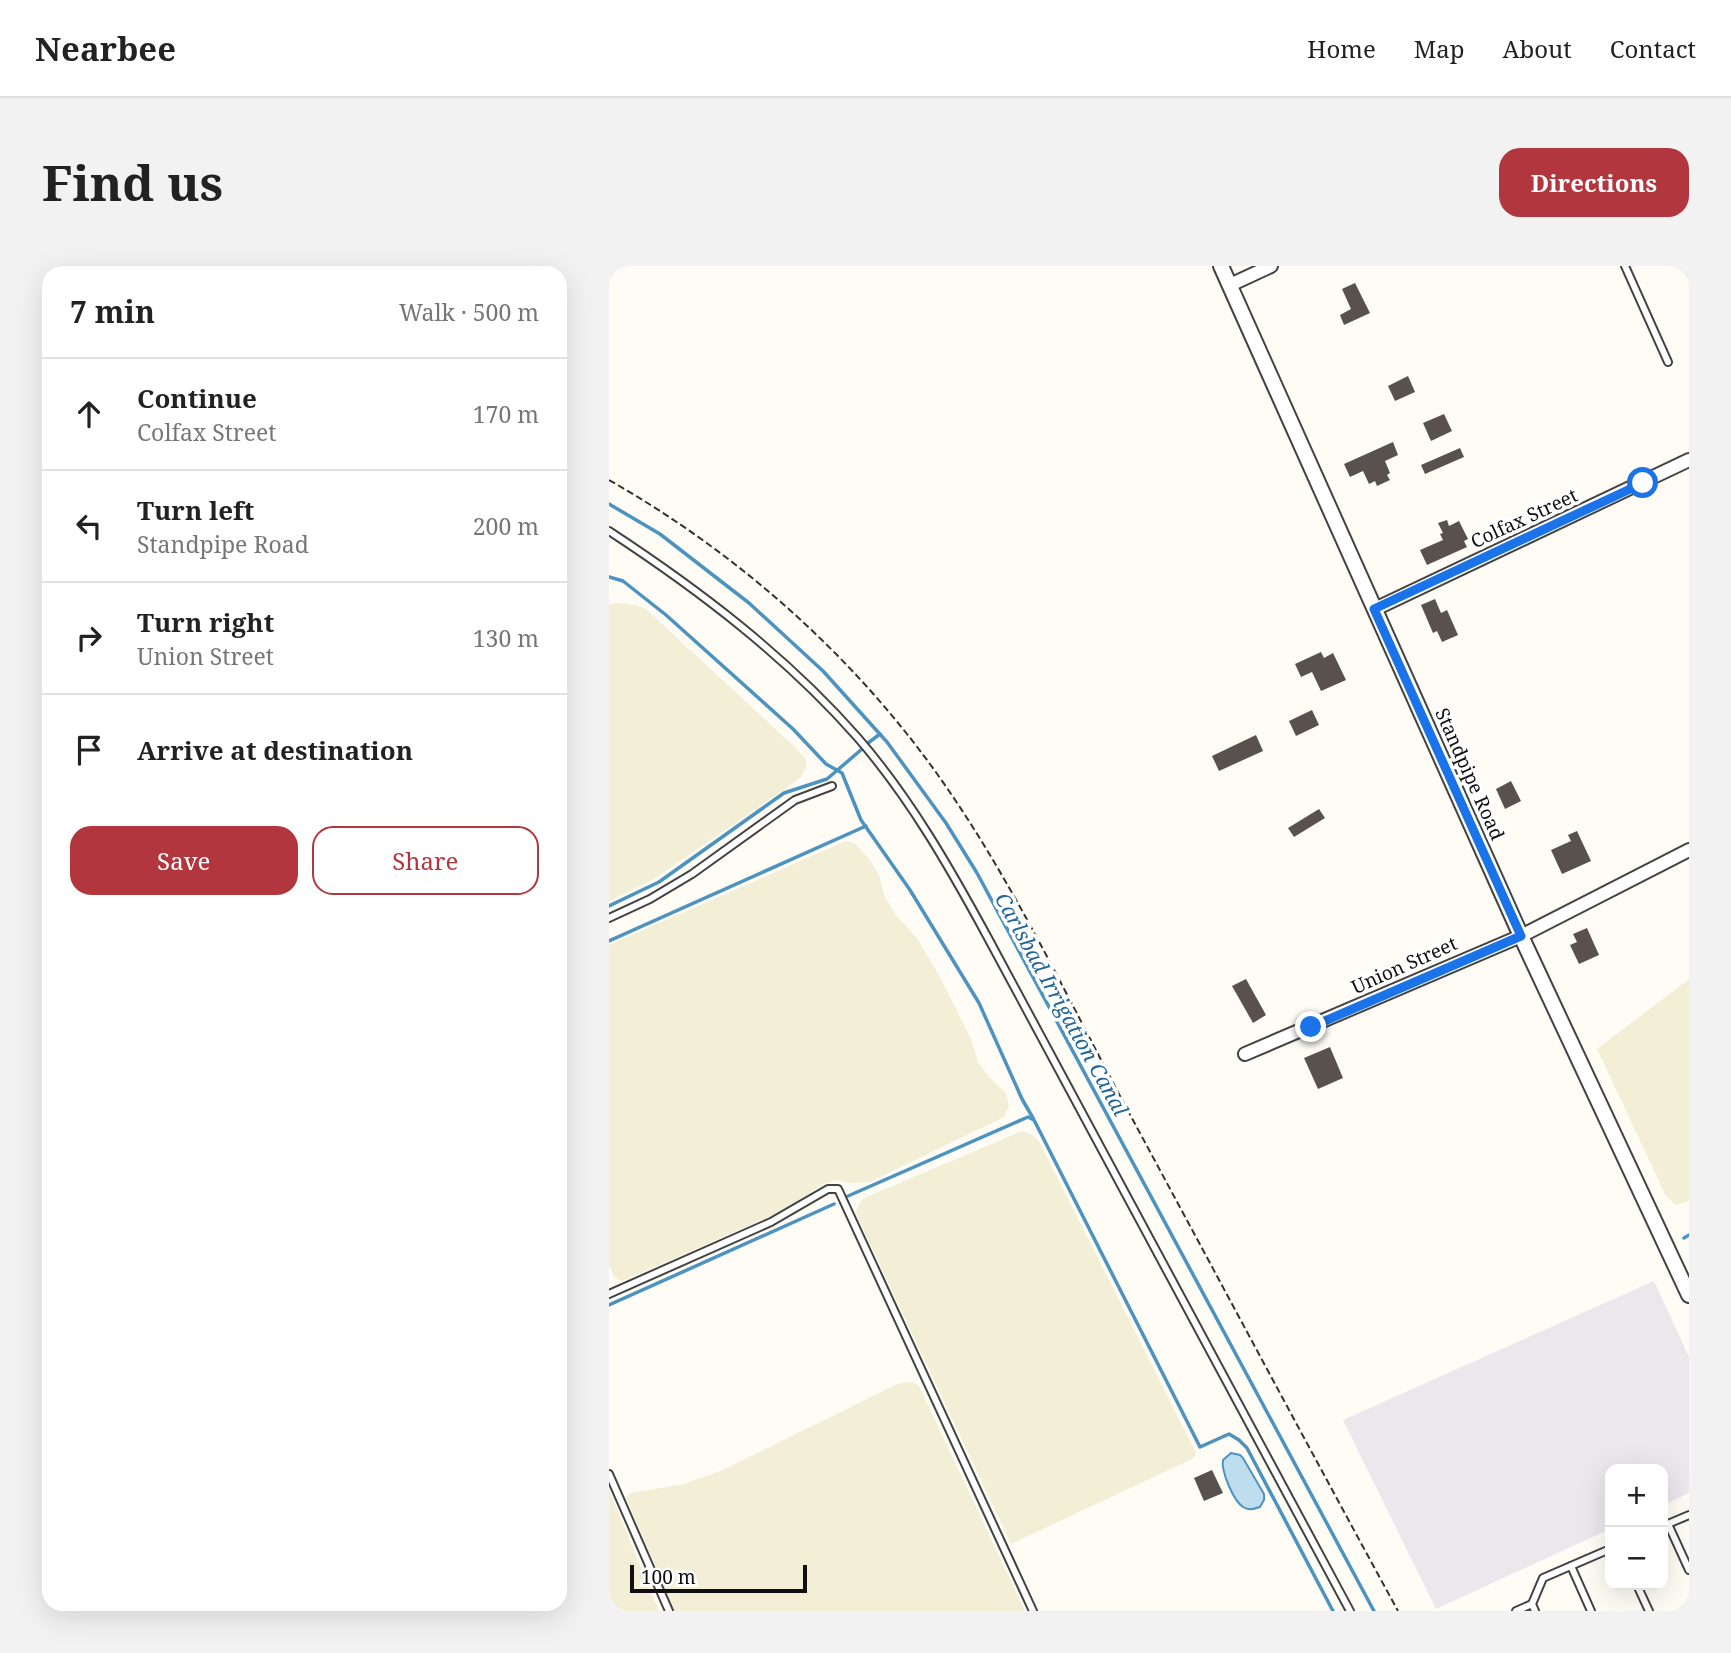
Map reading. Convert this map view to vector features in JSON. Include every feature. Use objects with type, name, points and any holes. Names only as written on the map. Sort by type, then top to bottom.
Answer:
[{"type":"street","name":"Standpipe Road","points":[[1221,266],[1521,936],[1689,1295]]},
{"type":"street","points":[[1230,285],[1271,266]]},
{"type":"street","name":"Colfax Street","points":[[1374,609],[1689,460]]},
{"type":"street","name":"Union Street","points":[[1245,1054],[1521,936],[1689,850]]},
{"type":"lane","points":[[1625,266],[1668,362]]},
{"type":"lane","points":[[609,531],[707,598],[780,661],[859,739],[922,825],[988,938],[1350,1611]]},
{"type":"lane","points":[[609,918],[650,899],[692,874],[795,800],[832,786]]},
{"type":"lane","points":[[609,1294],[771,1222],[828,1189],[838,1189],[1033,1611]]},
{"type":"lane","points":[[609,1474],[669,1611]]},
{"type":"lane","points":[[1668,1524],[1689,1514]]},
{"type":"lane","points":[[1667,1527],[1689,1570]]},
{"type":"lane","points":[[1516,1611],[1533,1608],[1543,1578],[1605,1551]]},
{"type":"lane","points":[[1571,1566],[1591,1611]]},
{"type":"lane","points":[[1640,1590],[1650,1611]]},
{"type":"path","points":[[609,480],[727,556],[766,589],[843,660],[908,735],[938,776],[1011,892],[1398,1611]]},
{"type":"shaded area","points":[[616,603],[646,609],[797,749],[806,759],[806,767],[801,777],[788,787],[654,879],[609,901],[609,605]]},
{"type":"shaded area","points":[[846,841],[854,843],[868,857],[879,875],[884,895],[895,914],[917,938],[941,979],[971,1039],[978,1062],[1006,1093],[1009,1106],[1004,1117],[870,1182],[849,1183],[836,1180],[821,1185],[789,1208],[622,1281],[615,1278],[609,1265],[609,945]]},
{"type":"shaded area","points":[[1689,979],[1689,1201],[1676,1205],[1666,1196],[1597,1049]]},
{"type":"shaded area","points":[[1022,1131],[1039,1141],[1196,1453],[1194,1458],[1011,1544],[856,1214],[858,1205],[864,1198]]},
{"type":"shaded area","points":[[1654,1281],[1689,1357],[1689,1493],[1668,1503],[1668,1464],[1605,1464],[1605,1531],[1436,1609],[1343,1420]]},
{"type":"shaded area","points":[[906,1382],[919,1386],[1025,1611],[674,1611],[626,1497],[630,1493],[684,1484],[723,1470]]},
{"type":"shaded area","points":[[609,1490],[659,1611],[609,1611]]},
{"type":"water","points":[[1231,1453],[1243,1458],[1264,1494],[1260,1507],[1245,1508],[1232,1492],[1223,1465],[1223,1460]]},
{"type":"building","points":[[1355,283],[1370,313],[1344,325],[1340,315],[1351,309],[1342,289]]},
{"type":"building","points":[[1408,376],[1415,392],[1395,401],[1388,386]]},
{"type":"building","points":[[1444,414],[1452,431],[1431,441],[1423,423]]},
{"type":"building","points":[[1393,442],[1398,455],[1385,461],[1390,480],[1377,486],[1375,481],[1369,484],[1363,471],[1350,477],[1344,464]]},
{"type":"building","points":[[1460,448],[1464,457],[1425,474],[1421,465]]},
{"type":"building","points":[[1447,520],[1449,526],[1459,521],[1468,539],[1464,541],[1467,547],[1427,565],[1420,550],[1443,540],[1438,523]]},
{"type":"building","points":[[1435,599],[1441,613],[1447,610],[1458,635],[1442,642],[1437,631],[1433,633],[1421,605]]},
{"type":"building","points":[[1321,652],[1324,658],[1333,653],[1346,680],[1321,691],[1312,672],[1301,677],[1295,664]]},
{"type":"building","points":[[1312,710],[1319,725],[1296,736],[1289,721]]},
{"type":"building","points":[[1256,735],[1263,751],[1219,771],[1212,756]]},
{"type":"building","points":[[1511,781],[1521,801],[1505,809],[1496,789]]},
{"type":"building","points":[[1319,809],[1325,818],[1294,837],[1288,828]]},
{"type":"building","points":[[1577,831],[1591,861],[1562,874],[1551,850],[1571,841],[1568,835]]},
{"type":"building","points":[[1587,928],[1599,955],[1579,964],[1570,945],[1577,942],[1573,934]]},
{"type":"building","points":[[1246,979],[1266,1015],[1253,1023],[1232,986]]},
{"type":"building","points":[[1330,1047],[1343,1078],[1318,1089],[1304,1058]]},
{"type":"building","points":[[1212,1470],[1223,1493],[1204,1501],[1194,1478]]},
{"type":"waterway","name":"Carlsbad Irrigation Canal","points":[[609,504],[660,534],[749,603],[823,671],[887,742],[946,823],[977,873],[1374,1611]]},
{"type":"waterway","points":[[609,577],[623,581],[666,615],[793,729],[826,764],[842,773],[861,820],[910,890],[979,1003],[1033,1118]]},
{"type":"waterway","points":[[868,743],[880,734]]},
{"type":"waterway","points":[[609,906],[659,882],[784,793],[827,779],[862,749]]},
{"type":"waterway","points":[[609,941],[866,826]]},
{"type":"waterway","points":[[848,1196],[1028,1117],[1034,1120],[1200,1447],[1229,1434],[1247,1448],[1333,1611]]},
{"type":"waterway","points":[[609,1305],[834,1204]]},
{"type":"waterway","points":[[1684,1238],[1689,1235]]},
{"type":"route","points":[[1311,1027],[1521,936],[1374,609],[1643,483]]}]
